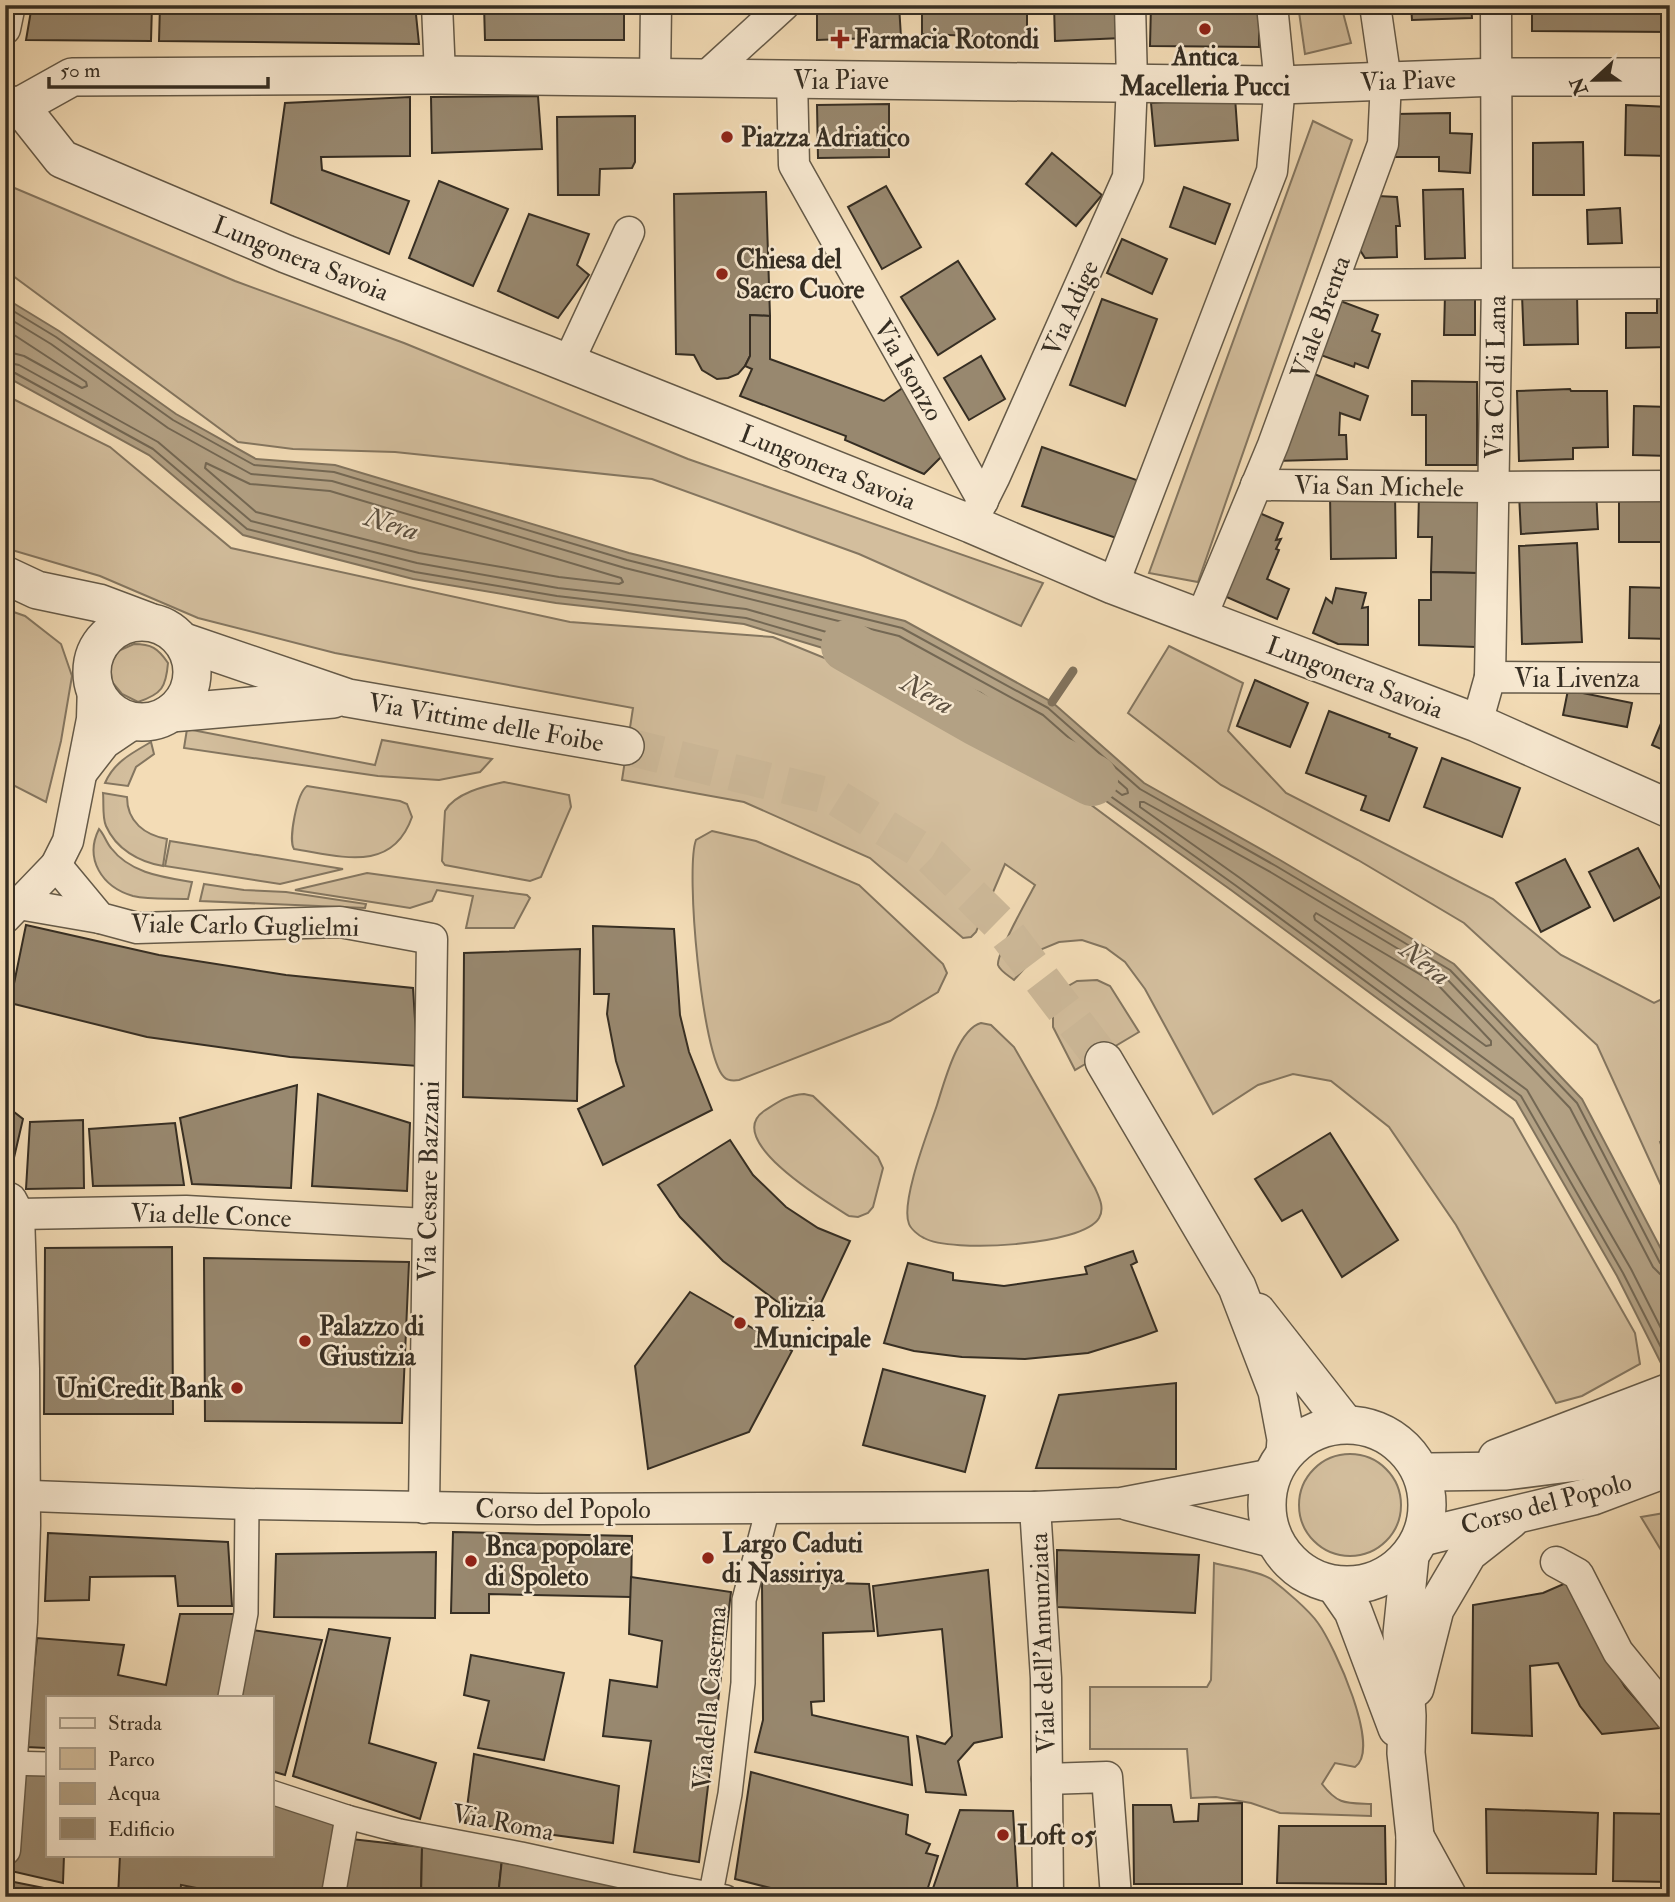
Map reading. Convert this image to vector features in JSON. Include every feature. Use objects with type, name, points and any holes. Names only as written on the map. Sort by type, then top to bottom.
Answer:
[{"type":"street","points":[[5,29],[10,5]]},
{"type":"street","points":[[437,5],[440,75]]},
{"type":"street","points":[[655,79],[656,5]]},
{"type":"street","points":[[703,79],[784,5]]},
{"type":"street","name":"Via Adige","points":[[977,512],[1128,177],[1132,82],[1130,5]]},
{"type":"street","points":[[1113,585],[1272,171],[1280,85],[1272,5]]},
{"type":"street","name":"Viale Brenta","points":[[1201,618],[1273,445],[1383,144],[1386,81],[1376,5]]},
{"type":"street","name":"Via Col di Lana","points":[[1490,677],[1497,284],[1496,5]]},
{"type":"street","name":"Via Piave","points":[[13,105],[72,77],[440,75],[1280,85],[1498,77],[1670,77]]},
{"type":"street","name":"Via Isonzo","points":[[792,79],[794,164],[977,512]]},
{"type":"street","name":"Lungonera Savoia","points":[[13,105],[62,159],[286,254],[568,363],[977,512],[1113,585],[1477,723],[1670,809]]},
{"type":"street","points":[[568,363],[629,232]]},
{"type":"street","points":[[1332,285],[1670,283]]},
{"type":"street","name":"Via San Michele","points":[[1256,485],[1670,486]]},
{"type":"street","points":[[21,583],[99,603],[174,632],[184,642],[191,657],[191,680],[183,702],[171,713],[148,722],[121,718],[108,710],[99,698],[76,626],[21,583]]},
{"type":"street","points":[[12,911],[57,865],[68,841],[92,719],[92,674],[96,649],[111,632],[132,622],[147,621]]},
{"type":"street","name":"Via Vittime delle Foibe","points":[[184,642],[348,698],[625,746]]},
{"type":"street","name":"Via Livenza","points":[[1477,723],[1490,677],[1670,678]]},
{"type":"street","name":"Via Vittime delle Foibe","points":[[171,713],[348,698]]},
{"type":"street","points":[[79,776],[104,743],[136,722]]},
{"type":"street","name":"Viale Carlo Guglielmi","points":[[57,865],[100,918]]},
{"type":"street","name":"Viale Carlo Guglielmi","points":[[12,911],[100,918],[137,928],[340,922],[432,939]]},
{"type":"street","name":"Via Cesare Bazzani","points":[[425,1508],[432,939]]},
{"type":"street","points":[[1104,1061],[1237,1287],[1345,1424]]},
{"type":"street","points":[[5,1850],[9,1763],[22,1622],[15,1496],[12,1205]]},
{"type":"street","name":"Via delle Conce","points":[[12,1205],[427,1224]]},
{"type":"street","points":[[1237,1287],[1277,1391],[1286,1439],[1267,1497],[1268,1520],[1276,1543],[1291,1563],[1311,1578],[1335,1585],[1356,1586],[1377,1581],[1395,1571],[1416,1546]]},
{"type":"street","name":"Corso del Popolo","points":[[1422,1474],[1506,1471],[1579,1444],[1670,1392]]},
{"type":"street","points":[[1279,1464],[1302,1438],[1322,1428],[1345,1424],[1377,1430],[1395,1441],[1404,1447],[1422,1474],[1427,1494],[1428,1516],[1416,1546],[1402,1634],[1407,1716],[1406,1754],[1415,1836],[1436,1895]]},
{"type":"street","name":"Corso del Popolo","points":[[1579,1444],[1670,1429]]},
{"type":"street","points":[[1474,1523],[1579,1444]]},
{"type":"street","name":"Corso del Popolo","points":[[15,1496],[425,1508],[1035,1507],[1121,1503],[1279,1464]]},
{"type":"street","name":"Corso del Popolo","points":[[1416,1546],[1474,1523],[1593,1496],[1670,1467]]},
{"type":"street","name":"Corso del Popolo","points":[[1121,1503],[1276,1543]]},
{"type":"street","points":[[230,1696],[246,1613],[247,1504]]},
{"type":"street","name":"Viale dell'Annunziata","points":[[1035,1507],[1046,1678],[1048,1897]]},
{"type":"street","name":"Via della Caserma","points":[[718,1895],[743,1683],[744,1600],[768,1508]]},
{"type":"street","points":[[1407,1716],[1435,1609],[1468,1553],[1518,1514]]},
{"type":"street","points":[[1556,1562],[1578,1574],[1618,1652],[1670,1716]]},
{"type":"street","points":[[1335,1585],[1353,1611],[1406,1754]]},
{"type":"street","points":[[9,1763],[46,1764]]},
{"type":"street","name":"Viale dell'Annunziata","points":[[1047,1779],[1107,1777],[1116,1897]]},
{"type":"street","name":"Via Roma","points":[[273,1793],[400,1831],[718,1895]]},
{"type":"street","points":[[333,1897],[347,1817]]},
{"type":"green space","points":[[1298,5],[1341,5],[1351,43],[1305,54]]},
{"type":"green space","points":[[1313,121],[1352,140],[1198,582],[1149,573]]},
{"type":"green space","points":[[5,184],[235,281],[404,343],[688,459],[1043,583],[1021,626],[859,554],[652,479],[395,452],[293,449],[238,442],[5,270]]},
{"type":"green space","points":[[5,395],[110,447],[231,548],[570,622],[773,637],[977,720],[1513,1119],[1635,1333],[1640,1364],[1582,1396],[1556,1403],[1456,1225],[1389,1127],[1331,1081],[1293,1074],[1258,1085],[1213,1114],[1145,989],[1125,962],[1106,948],[1082,940],[1059,942],[1042,949],[1014,980],[1005,973],[998,965],[1002,950],[1035,885],[1005,864],[976,932],[971,937],[963,938],[870,858],[744,802],[622,780],[633,708],[335,653],[198,618],[100,576],[5,548]]},
{"type":"green space","points":[[5,609],[25,616],[61,644],[72,676],[61,741],[46,802],[5,781]]},
{"type":"green space","points":[[134,644],[154,648],[168,663],[161,689],[153,696],[138,702],[122,694],[112,682],[110,665],[118,651]]},
{"type":"green space","points":[[1169,646],[1243,683],[1228,731],[1286,793],[1493,899],[1561,955],[1654,1003],[1670,995],[1670,1135],[1660,1142],[1670,1171],[1670,1205],[1597,1045],[1464,923],[1358,860],[1221,785],[1128,713]]},
{"type":"green space","points":[[187,729],[375,765],[382,740],[492,759],[480,772],[439,780],[378,776],[184,748]]},
{"type":"green space","points":[[151,742],[154,754],[136,767],[128,786],[105,783],[118,764]]},
{"type":"green space","points":[[504,782],[569,795],[571,807],[541,877],[530,881],[445,865],[442,861],[445,811],[456,799],[471,791]]},
{"type":"green space","points":[[307,786],[400,801],[407,804],[412,817],[403,835],[392,847],[378,854],[346,857],[294,849],[294,817],[303,790]]},
{"type":"green space","points":[[103,793],[127,797],[130,814],[139,826],[151,834],[167,839],[163,866],[137,858],[122,848],[110,834],[105,822]]},
{"type":"green space","points":[[99,829],[111,848],[127,863],[147,872],[192,882],[188,899],[133,896],[113,886],[105,879],[95,861],[95,840]]},
{"type":"green space","points":[[712,831],[756,841],[859,885],[943,964],[947,973],[938,992],[890,1021],[739,1080],[724,1077],[716,1062],[709,1035],[694,922],[693,858],[696,840]]},
{"type":"green space","points":[[170,841],[343,869],[280,884],[165,866]]},
{"type":"green space","points":[[367,873],[527,895],[530,898],[514,928],[466,928],[473,896],[437,890],[432,901],[410,908],[295,890]]},
{"type":"green space","points":[[204,884],[286,892],[366,904],[365,908],[200,901]]},
{"type":"green space","points":[[1097,980],[1110,986],[1139,1032],[1075,1070],[1053,1027],[1053,1005],[1063,989],[1077,981]]},
{"type":"green space","points":[[981,1023],[991,1025],[1014,1047],[1095,1188],[1101,1210],[1099,1218],[1088,1228],[1043,1241],[987,1246],[938,1243],[922,1237],[910,1226],[907,1214],[912,1183],[948,1071],[965,1035]]},
{"type":"green space","points":[[804,1094],[813,1096],[878,1157],[883,1168],[873,1207],[868,1213],[858,1217],[849,1216],[821,1198],[783,1170],[767,1154],[757,1138],[755,1123],[764,1111],[788,1097]]},
{"type":"green space","points":[[1350,1454],[1379,1462],[1393,1476],[1401,1505],[1393,1534],[1379,1548],[1350,1556],[1321,1548],[1307,1534],[1299,1505],[1307,1476],[1321,1462]]},
{"type":"green space","points":[[1670,1512],[1670,1565],[1641,1517]]},
{"type":"green space","points":[[1214,1563],[1266,1576],[1303,1606],[1318,1623],[1353,1696],[1363,1740],[1362,1757],[1355,1767],[1335,1763],[1322,1784],[1338,1799],[1371,1804],[1371,1816],[1280,1813],[1251,1803],[1216,1797],[1191,1798],[1187,1749],[1090,1749],[1090,1687],[1207,1687],[1211,1680]]},
{"type":"water","points":[[5,298],[59,331],[176,414],[256,459],[335,465],[629,553],[905,621],[1052,702],[1144,783],[1454,964],[1582,1099],[1670,1266],[1670,1381],[1617,1276],[1516,1101],[1231,890],[974,707],[826,649],[744,624],[556,603],[413,579],[243,535],[149,455],[5,376]]},
{"type":"building","points":[[32,5],[152,5],[151,41],[26,40]]},
{"type":"building","points":[[160,5],[415,5],[419,44],[159,41]]},
{"type":"building","points":[[484,5],[624,5],[624,40],[485,40]]},
{"type":"building","points":[[817,5],[899,5],[901,37],[817,40]]},
{"type":"building","points":[[922,5],[1027,5],[1027,38],[922,34]]},
{"type":"building","points":[[1054,5],[1120,5],[1122,38],[1055,41]]},
{"type":"building","name":"Antica Macelleria Pucci","points":[[1151,5],[1259,5],[1259,47],[1150,46]]},
{"type":"building","points":[[1411,5],[1471,5],[1472,18],[1412,20]]},
{"type":"building","points":[[1532,5],[1670,5],[1670,32],[1532,31]]},
{"type":"building","points":[[538,96],[542,149],[432,153],[431,97]]},
{"type":"building","points":[[410,97],[410,156],[321,157],[322,170],[409,201],[389,254],[271,203],[285,103]]},
{"type":"building","points":[[1235,97],[1238,140],[1155,146],[1151,103]]},
{"type":"building","points":[[889,104],[889,157],[818,158],[817,105]]},
{"type":"building","points":[[1626,105],[1670,107],[1670,156],[1625,155]]},
{"type":"building","points":[[1450,113],[1450,133],[1472,134],[1470,173],[1439,171],[1439,157],[1395,157],[1395,114]]},
{"type":"building","points":[[635,116],[635,162],[632,168],[600,169],[599,195],[558,195],[557,117]]},
{"type":"building","points":[[1583,142],[1584,195],[1533,195],[1533,143]]},
{"type":"building","points":[[1052,153],[1102,195],[1076,226],[1026,184]]},
{"type":"building","points":[[439,181],[508,209],[473,286],[409,258]]},
{"type":"building","points":[[886,186],[921,247],[882,269],[848,207]]},
{"type":"building","points":[[1184,187],[1230,204],[1215,244],[1170,227]]},
{"type":"building","points":[[1463,189],[1465,258],[1425,259],[1423,190]]},
{"type":"building","name":"Chiesa del Sacro Cuore","points":[[766,192],[770,316],[750,315],[750,356],[745,366],[738,374],[717,379],[702,370],[694,355],[676,354],[674,194]]},
{"type":"building","points":[[1378,196],[1397,197],[1400,226],[1396,226],[1397,257],[1365,258],[1358,247]]},
{"type":"building","points":[[1620,208],[1622,243],[1588,244],[1587,210]]},
{"type":"building","points":[[529,214],[589,234],[577,265],[589,275],[558,318],[498,291]]},
{"type":"building","points":[[1122,239],[1167,259],[1152,294],[1107,273]]},
{"type":"building","points":[[958,261],[995,319],[938,355],[901,297]]},
{"type":"building","points":[[1577,293],[1578,344],[1524,345],[1522,295]]},
{"type":"building","points":[[1445,294],[1475,295],[1475,335],[1444,335]]},
{"type":"building","points":[[1657,297],[1670,297],[1670,347],[1626,348],[1626,313],[1657,313]]},
{"type":"building","points":[[1102,299],[1157,319],[1125,406],[1070,385]]},
{"type":"building","points":[[1335,299],[1378,315],[1372,331],[1380,334],[1368,368],[1355,363],[1354,367],[1315,353]]},
{"type":"building","points":[[750,315],[770,316],[770,359],[884,401],[904,387],[943,455],[924,474],[845,440],[846,436],[740,396],[752,369],[745,366],[750,356]]},
{"type":"building","points":[[981,356],[1005,399],[969,420],[944,378]]},
{"type":"building","points":[[1307,371],[1368,396],[1360,420],[1340,413],[1339,435],[1346,435],[1347,459],[1276,461]]},
{"type":"building","points":[[1412,381],[1477,382],[1477,465],[1426,465],[1426,415],[1412,415]]},
{"type":"building","points":[[1517,391],[1607,391],[1608,447],[1573,448],[1573,459],[1519,461]]},
{"type":"building","points":[[1634,406],[1670,407],[1670,456],[1633,455]]},
{"type":"building","points":[[1042,447],[1148,484],[1128,542],[1022,506]]},
{"type":"building","points":[[1619,488],[1670,488],[1670,542],[1619,542]]},
{"type":"building","points":[[1596,489],[1598,529],[1521,534],[1519,494]]},
{"type":"building","points":[[1395,493],[1396,558],[1331,559],[1330,494]]},
{"type":"building","points":[[1419,494],[1479,495],[1477,573],[1431,572],[1432,537],[1418,537]]},
{"type":"building","points":[[1257,512],[1283,523],[1276,540],[1281,539],[1276,549],[1279,550],[1267,579],[1289,589],[1277,619],[1222,595]]},
{"type":"building","points":[[1577,543],[1582,642],[1522,644],[1519,546]]},
{"type":"building","points":[[1431,572],[1477,573],[1476,647],[1419,645],[1419,600],[1431,600]]},
{"type":"building","points":[[1630,587],[1670,588],[1670,639],[1629,638]]},
{"type":"building","points":[[1336,588],[1366,593],[1362,608],[1368,607],[1368,645],[1338,644],[1313,633],[1326,598],[1332,603]]},
{"type":"building","points":[[1255,680],[1308,703],[1290,747],[1237,726]]},
{"type":"building","points":[[1568,690],[1632,703],[1627,727],[1563,715]]},
{"type":"building","points":[[1329,711],[1390,734],[1389,737],[1417,748],[1389,821],[1361,810],[1366,796],[1306,773]]},
{"type":"building","points":[[1662,721],[1670,724],[1670,753],[1652,745]]},
{"type":"building","points":[[1442,758],[1520,788],[1502,837],[1424,807]]},
{"type":"building","points":[[1638,848],[1664,895],[1614,921],[1589,872]]},
{"type":"building","points":[[1565,859],[1590,907],[1541,932],[1516,883]]},
{"type":"building","points":[[26,925],[159,955],[286,975],[413,988],[418,1066],[290,1057],[147,1037],[10,1003]]},
{"type":"building","points":[[593,926],[674,929],[680,1015],[689,1052],[712,1110],[603,1165],[578,1109],[624,1086],[607,1014],[609,994],[594,994]]},
{"type":"building","points":[[580,949],[577,1101],[463,1097],[464,953]]},
{"type":"building","points":[[297,1085],[291,1188],[192,1184],[180,1118]]},
{"type":"building","points":[[318,1094],[410,1123],[407,1191],[312,1186]]},
{"type":"building","points":[[5,1105],[23,1119],[13,1162],[5,1157]]},
{"type":"building","points":[[83,1120],[84,1188],[26,1189],[30,1122]]},
{"type":"building","points":[[175,1123],[184,1185],[93,1186],[89,1129]]},
{"type":"building","points":[[1330,1133],[1398,1240],[1342,1277],[1302,1210],[1282,1221],[1255,1179]]},
{"type":"building","points":[[730,1140],[753,1175],[786,1207],[818,1228],[850,1241],[813,1320],[787,1309],[723,1261],[680,1217],[658,1185]]},
{"type":"building","points":[[172,1247],[173,1414],[44,1414],[45,1248]]},
{"type":"building","points":[[1133,1251],[1137,1262],[1131,1265],[1157,1331],[1088,1353],[1025,1359],[962,1357],[914,1351],[884,1343],[908,1263],[953,1273],[953,1280],[1004,1286],[1087,1274],[1085,1267]]},
{"type":"building","name":"Palazzo di Giustizia","points":[[204,1258],[409,1262],[402,1423],[205,1421]]},
{"type":"building","points":[[690,1292],[792,1351],[749,1432],[648,1469],[635,1366]]},
{"type":"building","points":[[883,1369],[985,1396],[965,1472],[863,1445]]},
{"type":"building","points":[[1176,1383],[1176,1469],[1036,1468],[1059,1395]]},
{"type":"building","points":[[453,1532],[632,1536],[631,1597],[489,1594],[489,1613],[451,1613]]},
{"type":"building","points":[[48,1533],[228,1542],[232,1606],[178,1606],[175,1576],[90,1577],[89,1600],[45,1601]]},
{"type":"building","points":[[5,1548],[13,1548],[10,1602],[5,1602]]},
{"type":"building","points":[[1057,1550],[1199,1555],[1195,1613],[1057,1607]]},
{"type":"building","points":[[436,1552],[435,1618],[274,1617],[276,1554]]},
{"type":"building","points":[[988,1570],[1002,1737],[974,1743],[958,1761],[966,1795],[926,1792],[917,1736],[945,1744],[952,1736],[942,1629],[878,1636],[873,1586]]},
{"type":"building","points":[[631,1577],[731,1592],[699,1862],[634,1852],[651,1741],[603,1736],[610,1680],[657,1687],[662,1641],[629,1634]]},
{"type":"building","points":[[1575,1579],[1608,1659],[1625,1687],[1661,1728],[1602,1734],[1580,1706],[1558,1663],[1530,1666],[1532,1736],[1472,1733],[1473,1605],[1543,1593]]},
{"type":"building","points":[[762,1581],[869,1584],[874,1631],[823,1633],[824,1701],[811,1702],[812,1715],[908,1737],[912,1785],[755,1752],[763,1720]]},
{"type":"building","points":[[180,1614],[237,1614],[225,1696],[46,1696],[46,1748],[26,1747],[37,1638],[124,1645],[118,1675],[166,1685]]},
{"type":"building","points":[[246,1629],[322,1640],[285,1775],[273,1772],[273,1696],[233,1696]]},
{"type":"building","points":[[329,1629],[390,1638],[369,1743],[436,1763],[420,1819],[293,1776]]},
{"type":"building","points":[[471,1655],[564,1673],[544,1760],[478,1748],[489,1701],[464,1695]]},
{"type":"building","points":[[474,1754],[619,1786],[613,1843],[465,1823]]},
{"type":"building","points":[[751,1772],[908,1815],[906,1834],[930,1844],[926,1853],[938,1856],[925,1897],[806,1897],[735,1879]]},
{"type":"building","points":[[22,1774],[46,1774],[46,1856],[64,1856],[63,1883],[11,1871]]},
{"type":"building","points":[[273,1803],[338,1820],[323,1897],[201,1897],[202,1889],[181,1885],[180,1897],[118,1897],[120,1856],[273,1856]]},
{"type":"building","points":[[1242,1803],[1242,1884],[1134,1884],[1133,1805],[1171,1805],[1174,1822],[1198,1821],[1199,1804]]},
{"type":"building","points":[[1486,1809],[1598,1813],[1596,1874],[1487,1873]]},
{"type":"building","points":[[960,1810],[1013,1811],[1018,1897],[930,1897]]},
{"type":"building","points":[[1614,1813],[1670,1814],[1670,1882],[1613,1881]]},
{"type":"building","points":[[1279,1826],[1385,1826],[1386,1884],[1277,1883]]},
{"type":"building","points":[[351,1839],[422,1847],[421,1897],[341,1897]]},
{"type":"building","points":[[422,1847],[502,1859],[498,1897],[421,1897]]},
{"type":"building","points":[[502,1859],[648,1890],[646,1897],[498,1897]]},
{"type":"building","points":[[14,1882],[89,1897],[11,1897]]},
{"type":"waterway","name":"Nera","points":[[847,646],[977,720],[1092,780]]},
{"type":"waterway","points":[[1052,702],[1073,671]]},
{"type":"tunnel","points":[[625,746],[837,798],[932,857],[998,922],[1104,1061]]},
{"type":"place","name":"Antica Macelleria Pucci","points":[[1205,29]]},
{"type":"place","name":"Farmacia Rotondi","points":[[840,39]]},
{"type":"place","name":"Piazza Adriatico","points":[[727,137]]},
{"type":"place","name":"Chiesa del Sacro Cuore","points":[[722,274]]},
{"type":"place","name":"Polizia Municipale","points":[[740,1323]]},
{"type":"place","name":"Palazzo di Giustizia","points":[[305,1341]]},
{"type":"place","name":"UniCredit Bank","points":[[237,1388]]},
{"type":"place","name":"Largo Caduti di Nassiriya","points":[[708,1558]]},
{"type":"place","name":"Bnca popolare di Spoleto","points":[[471,1561]]},
{"type":"place","name":"Loft 05","points":[[1003,1835]]}]
